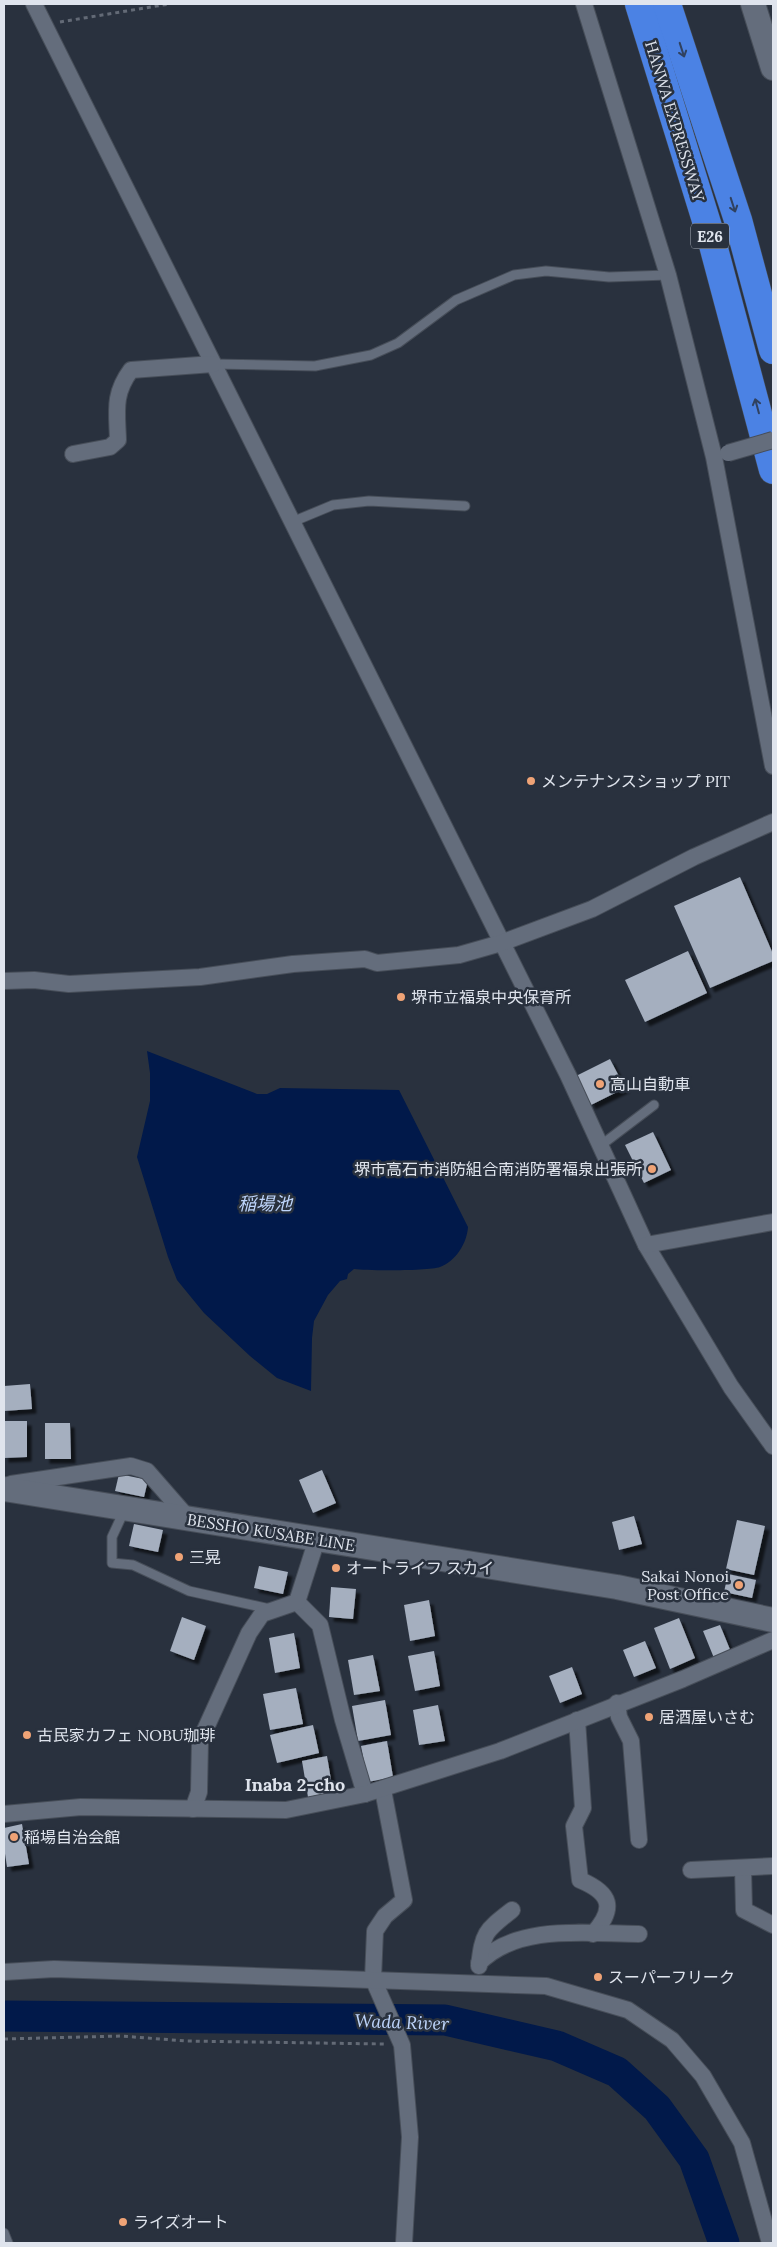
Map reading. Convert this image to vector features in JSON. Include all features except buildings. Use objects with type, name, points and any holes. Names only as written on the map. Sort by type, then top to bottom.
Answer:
[{"type":"highway","name":"HANWA EXPRESSWAY","points":[[639,4],[709,230],[773,470]]},
{"type":"highway","name":"HANWA EXPRESSWAY","points":[[667,4],[738,220],[773,350]]},
{"type":"main road","points":[[753,4],[773,68]]},
{"type":"main road","name":"BESSHO KUSABE LINE","points":[[4,1487],[617,1587],[773,1620]]},
{"type":"street","points":[[34,4],[568,1076],[646,1245],[731,1387],[773,1446]]},
{"type":"street","points":[[584,4],[668,275],[721,455],[773,766]]},
{"type":"street","points":[[73,454],[110,447],[118,440],[117,395],[121,382],[130,370],[213,364]]},
{"type":"street","points":[[721,455],[773,440]]},
{"type":"street","points":[[4,981],[34,980],[69,984],[200,976],[293,964],[365,959],[376,963],[459,955],[502,943],[592,909],[694,856],[773,822]]},
{"type":"street","points":[[646,1245],[773,1222]]},
{"type":"street","points":[[4,1487],[131,1466],[147,1471],[188,1518]]},
{"type":"street","points":[[297,1602],[317,1539]]},
{"type":"street","points":[[193,1809],[199,1792],[200,1742],[249,1633],[262,1614],[297,1602]]},
{"type":"street","points":[[297,1602],[320,1625],[343,1720],[365,1794]]},
{"type":"street","points":[[4,1814],[81,1808],[286,1810],[365,1794],[500,1751],[617,1703],[683,1679],[773,1640]]},
{"type":"street","points":[[617,1703],[619,1716],[631,1741],[638,1840]]},
{"type":"street","points":[[577,1720],[583,1808],[574,1826],[580,1880],[597,1887],[605,1895],[608,1908],[606,1917],[593,1934]]},
{"type":"street","points":[[382,1790],[404,1900],[385,1916],[376,1931],[373,1979],[402,2045],[410,2137],[404,2243]]},
{"type":"street","points":[[691,1870],[773,1866]]},
{"type":"street","points":[[743,1868],[744,1910],[773,1925]]},
{"type":"street","points":[[477,1984],[480,1944],[489,1928],[512,1910]]},
{"type":"street","points":[[479,1963],[500,1947],[517,1941],[550,1934],[639,1934]]},
{"type":"street","points":[[4,1972],[54,1969],[546,1986],[628,2010],[672,2040],[703,2076],[742,2143],[770,2243]]},
{"type":"lane","points":[[213,364],[315,366],[372,355],[398,343],[456,300],[514,274],[546,271],[609,277],[668,275]]},
{"type":"lane","points":[[292,522],[333,505],[369,501],[465,506]]},
{"type":"lane","points":[[600,1146],[654,1105]]},
{"type":"lane","points":[[126,1508],[112,1537],[112,1563],[133,1566],[189,1591],[273,1610]]},
{"type":"lane","points":[[4,2234],[8,2243]]},
{"type":"path","points":[[45,25],[169,4]]},
{"type":"path","points":[[4,2039],[121,2036],[186,2041],[402,2045]]},
{"type":"water","name":"稲場池","points":[[147,1051],[257,1094],[267,1094],[280,1088],[399,1090],[468,1227],[460,1251],[440,1267],[398,1270],[354,1269],[348,1274],[347,1279],[340,1281],[328,1295],[314,1321],[311,1391],[277,1378],[250,1356],[204,1313],[177,1280],[137,1157],[150,1101],[150,1073]]},
{"type":"waterway","name":"Wada River","points":[[4,2016],[445,2020],[557,2046],[617,2072],[657,2108],[694,2159],[724,2243]]},
{"type":"place","name":"メンテナンスショップ PIT","points":[[531,781]]},
{"type":"place","name":"堺市立福泉中央保育所","points":[[401,997]]},
{"type":"place","name":"高山自動車","points":[[600,1084]]},
{"type":"place","name":"堺市高石市消防組合南消防署福泉出張所","points":[[652,1169]]},
{"type":"place","name":"三晃","points":[[179,1557]]},
{"type":"place","name":"オートライフ スカイ","points":[[336,1568]]},
{"type":"place","name":"Sakai Nonoi Post Office","points":[[739,1585]]},
{"type":"place","name":"居酒屋いさむ","points":[[649,1717]]},
{"type":"place","name":"古民家カフェ NOBU珈琲","points":[[27,1735]]},
{"type":"place","name":"稲場自治会館","points":[[14,1837]]},
{"type":"place","name":"スーパーフリーク","points":[[598,1977]]},
{"type":"place","name":"ライズオート","points":[[123,2222]]},
{"type":"district","name":"Inaba 2-cho","points":[[295,1784]]}]
